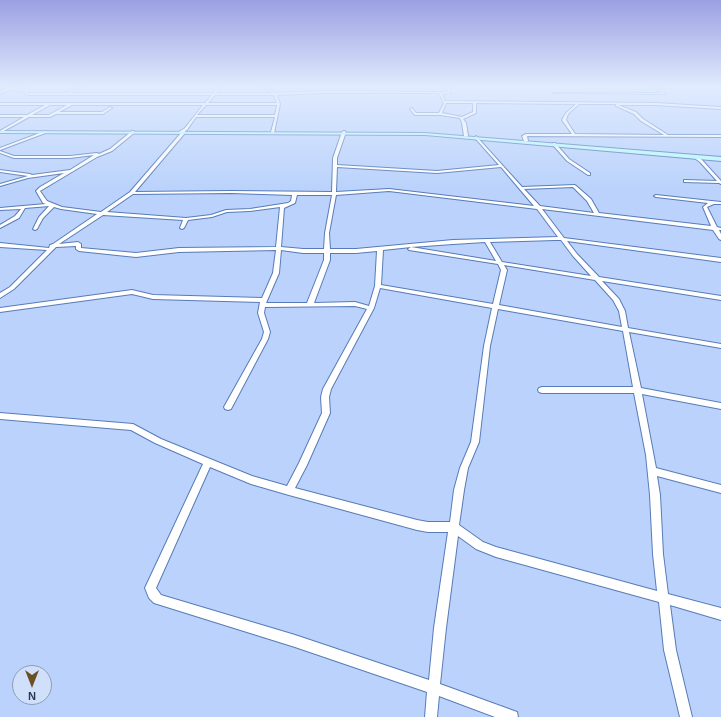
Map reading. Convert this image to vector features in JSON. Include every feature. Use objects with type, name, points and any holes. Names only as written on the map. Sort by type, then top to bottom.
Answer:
[{"type":"main road","points":[[0,132],[344,132],[466,136],[694,156],[703,159],[721,159]]},
{"type":"street","points":[[0,132],[20,120]]},
{"type":"street","points":[[0,296],[12,288],[50,248],[132,194],[192,120]]},
{"type":"street","points":[[273,132],[275,120]]},
{"type":"street","points":[[463,120],[466,136]]},
{"type":"street","points":[[564,120],[574,135]]},
{"type":"street","points":[[643,120],[668,136]]},
{"type":"street","points":[[0,149],[46,132]]},
{"type":"street","points":[[51,205],[42,199],[38,191],[50,181],[111,150],[133,132]]},
{"type":"street","points":[[310,304],[327,260],[327,233],[334,194],[334,166],[337,150],[344,132]]},
{"type":"street","points":[[526,141],[524,136],[526,135],[721,136]]},
{"type":"street","points":[[476,137],[537,206],[562,239],[620,305],[626,329],[652,471],[663,598],[670,650],[686,717]]},
{"type":"street","points":[[554,144],[568,160],[589,174]]},
{"type":"street","points":[[0,152],[14,157],[70,157],[101,154]]},
{"type":"street","points":[[703,159],[721,182]]},
{"type":"street","points":[[334,166],[437,172],[502,166]]},
{"type":"street","points":[[0,171],[37,176]]},
{"type":"street","points":[[0,185],[37,176],[71,171]]},
{"type":"street","points":[[685,181],[721,182]]},
{"type":"street","points":[[521,188],[574,186],[589,200],[597,214]]},
{"type":"street","points":[[132,194],[231,192],[334,194],[389,190],[537,206],[719,229]]},
{"type":"street","points":[[228,407],[265,339],[267,332],[261,314],[263,302],[275,277],[282,207],[293,202],[295,193]]},
{"type":"street","points":[[656,196],[721,203]]},
{"type":"street","points":[[712,202],[705,207],[711,222],[719,229],[721,238]]},
{"type":"street","points":[[0,209],[51,205],[101,213],[186,219],[212,216],[226,211],[250,210],[288,204]]},
{"type":"street","points":[[35,229],[41,217],[51,205]]},
{"type":"street","points":[[0,227],[17,217],[24,207]]},
{"type":"street","points":[[182,228],[186,219]]},
{"type":"street","points":[[0,245],[50,248],[78,244],[79,249],[136,255],[180,250],[279,248],[328,251],[380,250],[401,247],[487,241],[562,239],[721,260]]},
{"type":"street","points":[[431,717],[440,628],[454,527],[464,468],[475,442],[487,346],[504,270],[502,264],[487,241]]},
{"type":"street","points":[[401,247],[721,298]]},
{"type":"street","points":[[288,491],[303,466],[326,413],[326,389],[371,308],[378,286],[380,250]]},
{"type":"street","points":[[378,286],[721,346]]},
{"type":"street","points":[[0,310],[132,292],[153,297],[310,304],[355,304],[371,308]]},
{"type":"street","points":[[542,390],[637,390],[721,406]]},
{"type":"street","points":[[0,416],[119,425],[133,428],[158,441],[251,480],[428,527],[454,527],[480,546],[496,552],[721,614]]},
{"type":"street","points":[[208,462],[150,588],[158,599],[287,639],[435,688],[512,717]]},
{"type":"street","points":[[652,471],[721,490]]}]
